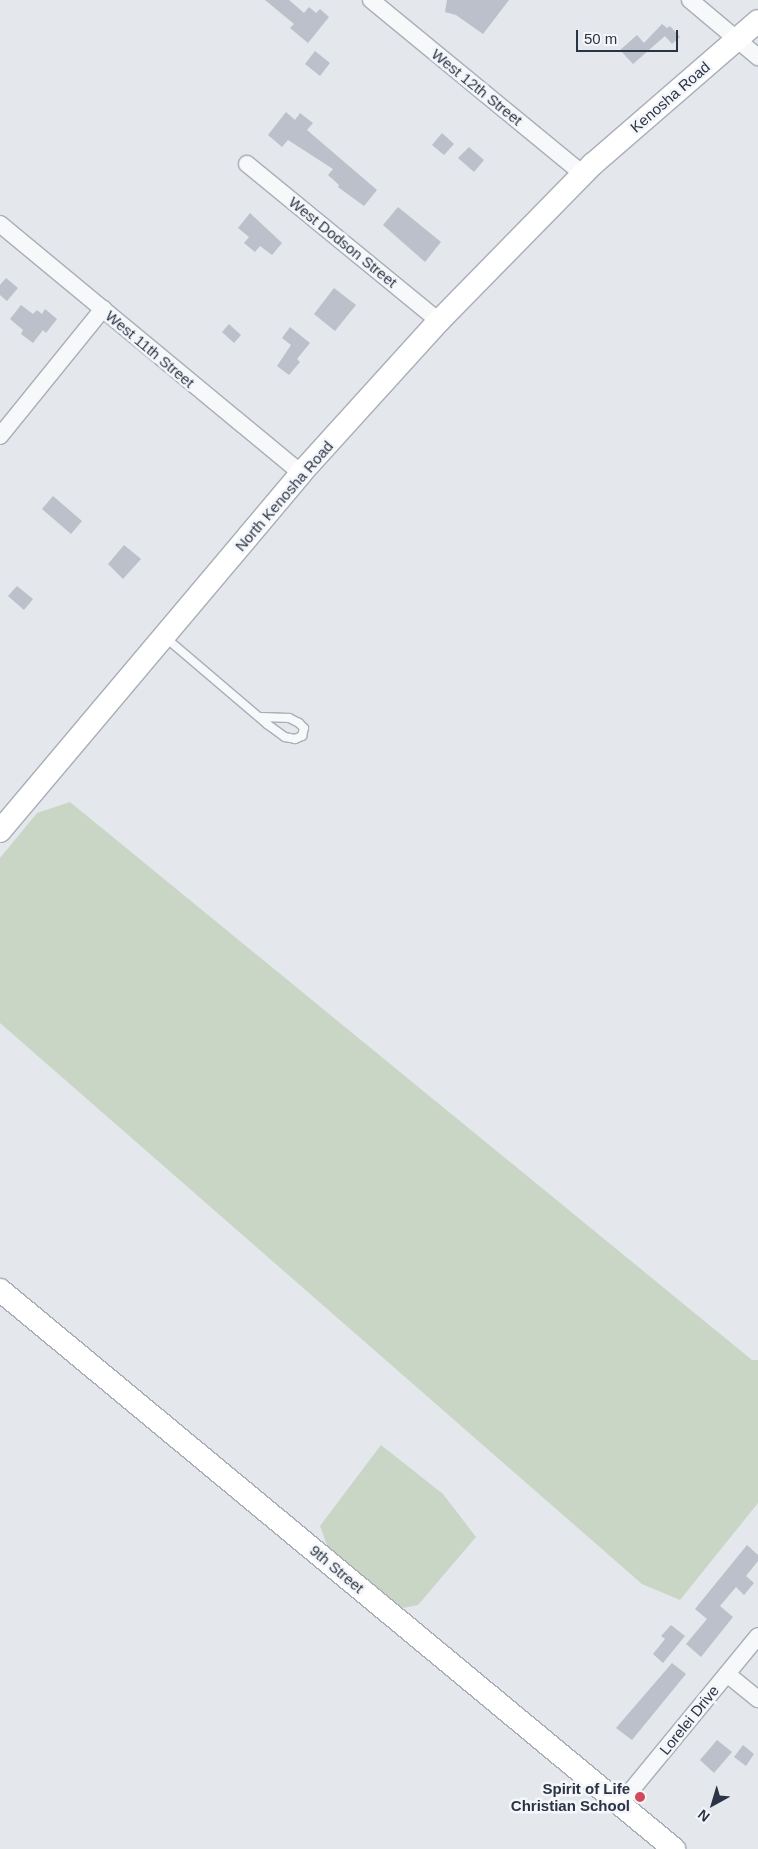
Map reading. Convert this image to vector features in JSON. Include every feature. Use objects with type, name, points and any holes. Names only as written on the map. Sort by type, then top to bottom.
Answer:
[{"type":"street","name":"West 12th Street","points":[[371,0],[583,174]]},
{"type":"street","points":[[690,0],[758,57]]},
{"type":"street","name":"Kenosha Road","points":[[583,174],[758,21]]},
{"type":"street","name":"West Dodson Street","points":[[246,164],[439,321]]},
{"type":"street","name":"North Kenosha Road","points":[[0,831],[301,474],[439,321],[583,174]]},
{"type":"street","name":"West 11th Street","points":[[0,224],[301,474]]},
{"type":"street","points":[[0,436],[103,310]]},
{"type":"street","name":"9th Street","points":[[0,1290],[674,1849]]},
{"type":"street","name":"Lorelei Drive","points":[[620,1804],[758,1636]]},
{"type":"street","points":[[727,1674],[758,1699]]},
{"type":"lane","points":[[164,637],[260,717],[285,737],[295,739],[302,736],[304,728],[300,723],[289,718],[260,717]]},
{"type":"green space","points":[[70,802],[752,1360],[758,1360],[758,1503],[680,1600],[642,1584],[0,1023],[0,858],[37,813]]},
{"type":"green space","points":[[381,1445],[443,1494],[476,1537],[418,1605],[403,1608],[328,1548],[320,1526]]},
{"type":"building","points":[[265,0],[289,0],[304,13],[309,7],[316,13],[320,9],[329,17],[308,43],[290,28],[294,24]]},
{"type":"building","points":[[447,0],[509,0],[483,34],[456,15],[445,12]]},
{"type":"building","points":[[662,24],[667,28],[670,26],[680,37],[672,44],[665,36],[633,64],[620,50],[637,35],[644,43]]},
{"type":"building","points":[[315,51],[330,63],[320,76],[305,64]]},
{"type":"building","points":[[286,112],[295,120],[300,113],[313,123],[307,130],[377,190],[364,206],[338,187],[339,185],[328,175],[333,169],[288,140],[282,147],[268,135]]},
{"type":"building","points":[[442,133],[454,144],[444,155],[432,145]]},
{"type":"building","points":[[469,147],[484,160],[474,172],[458,158]]},
{"type":"building","points":[[398,207],[441,242],[425,262],[383,225]]},
{"type":"building","points":[[250,213],[282,243],[272,255],[260,246],[255,252],[244,243],[249,237],[238,228]]},
{"type":"building","points":[[6,278],[18,288],[7,301],[0,295],[0,285]]},
{"type":"building","points":[[334,288],[356,305],[335,331],[314,314]]},
{"type":"building","points":[[21,305],[33,314],[37,310],[42,314],[45,309],[57,319],[46,333],[43,330],[33,343],[21,334],[23,330],[10,319]]},
{"type":"building","points":[[229,324],[241,335],[234,343],[222,332]]},
{"type":"building","points":[[290,327],[310,343],[297,359],[300,362],[289,375],[277,366],[291,345],[282,338]]},
{"type":"building","points":[[53,496],[82,521],[71,534],[42,509]]},
{"type":"building","points":[[124,545],[141,559],[123,579],[108,564]]},
{"type":"building","points":[[17,586],[33,599],[24,610],[8,596]]},
{"type":"building","points":[[747,1545],[758,1555],[758,1561],[746,1576],[754,1583],[744,1595],[736,1587],[720,1606],[733,1617],[701,1657],[686,1644],[707,1619],[695,1609]]},
{"type":"building","points":[[671,1625],[685,1636],[663,1663],[653,1654],[665,1639],[661,1636]]},
{"type":"building","points":[[672,1663],[686,1674],[632,1740],[616,1728]]},
{"type":"building","points":[[717,1740],[732,1752],[714,1773],[700,1760]]},
{"type":"building","points":[[743,1745],[754,1754],[746,1766],[734,1757]]},
{"type":"place","name":"Spirit of Life Christian School","points":[[640,1797]]}]
